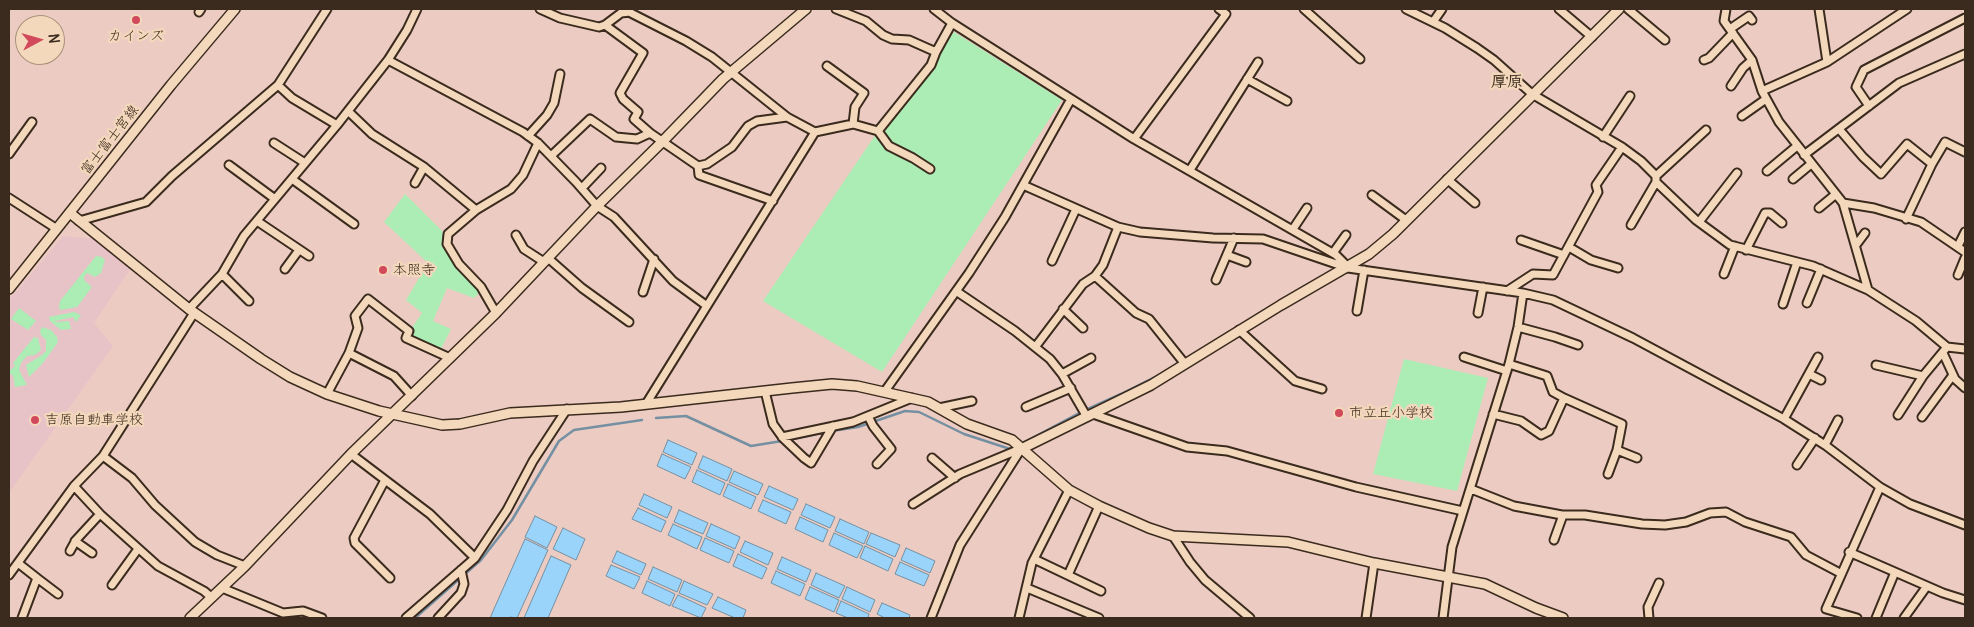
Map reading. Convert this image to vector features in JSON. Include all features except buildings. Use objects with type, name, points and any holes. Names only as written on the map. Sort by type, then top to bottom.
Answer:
[{"type":"street","name":"富士富士宮線","points":[[9,289],[235,9]]},
{"type":"street","points":[[79,221],[146,202],[172,176],[278,85],[327,9]]},
{"type":"street","points":[[9,575],[74,486],[103,456],[192,311],[222,274],[244,236],[337,125],[388,60],[407,30],[417,9]]},
{"type":"street","points":[[540,9],[560,18],[599,28],[605,26],[621,13],[632,10]]},
{"type":"street","points":[[623,9],[632,10],[712,57],[787,117],[815,132],[853,124],[878,130],[889,146],[930,169]]},
{"type":"street","points":[[190,618],[244,566],[351,454],[496,313],[597,206],[730,73],[806,9]]},
{"type":"street","points":[[836,9],[866,21],[883,35],[892,39],[909,40],[936,52]]},
{"type":"street","points":[[934,9],[952,23],[1134,139],[1333,253],[1348,268]]},
{"type":"street","points":[[1134,139],[1226,14],[1219,9]]},
{"type":"street","points":[[1304,9],[1360,59]]},
{"type":"street","points":[[1406,9],[1445,28],[1494,60],[1532,94],[1622,147],[1642,161],[1656,179],[1699,222],[1730,245],[1821,269],[1868,290],[1916,321],[1945,350],[1953,375],[1965,388]]},
{"type":"street","points":[[1433,22],[1442,9]]},
{"type":"street","points":[[1559,9],[1592,36]]},
{"type":"street","points":[[913,504],[955,478],[1020,448],[1087,413],[1151,385],[1239,330],[1369,254],[1406,220],[1620,9]]},
{"type":"street","points":[[1628,9],[1665,40]]},
{"type":"street","points":[[1726,9],[1724,21],[1752,60],[1762,91],[1779,122],[1843,203],[1868,290]]},
{"type":"street","points":[[1819,9],[1827,62]]},
{"type":"street","points":[[1762,91],[1827,62],[1907,9]]},
{"type":"street","points":[[1704,60],[1709,58],[1731,31],[1749,16],[1752,20]]},
{"type":"street","points":[[1869,106],[1856,87],[1864,70],[1965,18]]},
{"type":"street","points":[[878,130],[931,65],[952,23]]},
{"type":"street","points":[[605,26],[644,53],[620,93],[622,99],[638,112],[634,119],[662,142],[698,166],[707,164],[732,147],[748,126],[757,121],[787,117]]},
{"type":"street","points":[[1767,171],[1800,150],[1839,129],[1899,83],[1965,54]]},
{"type":"street","points":[[388,60],[538,143],[597,206],[614,217],[673,280],[706,306]]},
{"type":"street","points":[[1731,86],[1742,68],[1752,60]]},
{"type":"street","points":[[1190,170],[1258,62]]},
{"type":"street","points":[[827,66],[864,93],[855,107],[853,124]]},
{"type":"street","points":[[528,136],[547,115],[560,74]]},
{"type":"street","points":[[1247,79],[1287,100]]},
{"type":"street","points":[[278,85],[292,98],[337,125]]},
{"type":"street","points":[[1603,137],[1630,96]]},
{"type":"street","points":[[885,391],[956,291],[1005,217],[1071,99]]},
{"type":"street","points":[[1742,116],[1766,99]]},
{"type":"street","points":[[348,111],[372,134],[424,167],[476,210]]},
{"type":"street","points":[[551,156],[590,120],[616,137],[637,139],[650,133]]},
{"type":"street","points":[[9,154],[32,122]]},
{"type":"street","points":[[1839,129],[1863,157],[1881,174],[1907,144],[1932,164]]},
{"type":"street","points":[[1631,225],[1656,179],[1706,130]]},
{"type":"street","points":[[646,404],[815,132]]},
{"type":"street","points":[[1906,219],[1932,164],[1945,142],[1965,152]]},
{"type":"street","points":[[274,143],[305,163]]},
{"type":"street","points":[[496,313],[481,287],[459,264],[447,244],[448,234],[476,210],[512,189],[523,175],[538,143]]},
{"type":"street","points":[[1507,291],[1533,274],[1554,275],[1598,192],[1596,185],[1622,147]]},
{"type":"street","points":[[1781,165],[1800,150]]},
{"type":"street","points":[[229,164],[276,199]]},
{"type":"street","points":[[1793,179],[1811,164]]},
{"type":"street","points":[[698,166],[699,175],[773,201]]},
{"type":"street","points":[[415,183],[424,167]]},
{"type":"street","points":[[582,188],[601,168]]},
{"type":"street","points":[[1699,222],[1737,173]]},
{"type":"street","points":[[292,179],[354,224]]},
{"type":"street","points":[[1447,179],[1475,203]]},
{"type":"street","points":[[1023,185],[1118,227],[1140,232],[1263,239],[1348,268],[1523,293],[1553,300],[1633,338],[1784,420],[1825,445],[1880,487],[1910,504],[1965,525]]},
{"type":"street","points":[[1819,208],[1836,194]]},
{"type":"street","points":[[1372,195],[1406,220]]},
{"type":"street","points":[[9,198],[57,229]]},
{"type":"street","points":[[1843,203],[1874,208],[1921,222],[1965,252]]},
{"type":"street","points":[[1293,229],[1308,208]]},
{"type":"street","points":[[1052,261],[1076,209]]},
{"type":"street","points":[[70,213],[192,311],[290,377],[327,394],[379,411],[442,425],[460,424],[510,413],[646,404],[832,384],[857,386],[928,402],[966,424],[1012,440],[1069,490],[1099,506],[1149,528],[1173,536],[1288,542],[1374,563],[1485,584],[1536,608],[1563,618]]},
{"type":"street","points":[[1746,250],[1765,213],[1770,213],[1782,223]]},
{"type":"street","points":[[257,221],[309,256]]},
{"type":"street","points":[[1036,346],[1083,284],[1095,276],[1103,265],[1118,227]]},
{"type":"street","points":[[1856,246],[1865,232]]},
{"type":"street","points":[[1958,246],[1965,232]]},
{"type":"street","points":[[516,235],[524,249],[546,260],[629,322]]},
{"type":"street","points":[[1333,253],[1346,235]]},
{"type":"street","points":[[1216,280],[1234,238]]},
{"type":"street","points":[[1521,240],[1564,255]]},
{"type":"street","points":[[1724,274],[1734,246]]},
{"type":"street","points":[[1568,247],[1591,260],[1618,268]]},
{"type":"street","points":[[285,269],[299,250]]},
{"type":"street","points":[[1227,255],[1246,262]]},
{"type":"street","points":[[1958,276],[1965,258]]},
{"type":"street","points":[[643,292],[654,259]]},
{"type":"street","points":[[1783,304],[1796,262]]},
{"type":"street","points":[[1807,303],[1821,269]]},
{"type":"street","points":[[1357,311],[1364,270]]},
{"type":"street","points":[[222,274],[249,302]]},
{"type":"street","points":[[1095,276],[1136,313],[1149,320],[1185,364]]},
{"type":"street","points":[[1478,313],[1483,287]]},
{"type":"street","points":[[956,291],[1036,346],[1050,359],[1087,413],[1187,447],[1227,450],[1356,487],[1463,511]]},
{"type":"street","points":[[1443,618],[1450,577],[1452,547],[1508,368],[1518,327],[1523,293]]},
{"type":"street","points":[[327,394],[349,352],[358,328],[355,316],[368,299],[409,331],[406,338],[450,358]]},
{"type":"street","points":[[1063,309],[1083,328]]},
{"type":"street","points":[[1518,327],[1555,336],[1578,345]]},
{"type":"street","points":[[1239,330],[1296,381],[1322,389]]},
{"type":"street","points":[[1898,415],[1923,376],[1945,350],[1965,349]]},
{"type":"street","points":[[349,352],[394,376],[412,396]]},
{"type":"street","points":[[1464,357],[1547,376],[1553,392],[1622,424],[1617,450],[1608,474]]},
{"type":"street","points":[[1784,420],[1818,357]]},
{"type":"street","points":[[1062,374],[1091,358]]},
{"type":"street","points":[[1876,364],[1923,376]]},
{"type":"street","points":[[1809,374],[1821,380]]},
{"type":"street","points":[[1922,417],[1953,375]]},
{"type":"street","points":[[1026,407],[1071,388]]},
{"type":"street","points":[[765,391],[773,424],[784,439],[812,463],[833,427]]},
{"type":"street","points":[[784,439],[853,422],[912,398]]},
{"type":"street","points":[[1493,414],[1521,421],[1541,435],[1548,431],[1564,398]]},
{"type":"street","points":[[939,408],[972,401]]},
{"type":"street","points":[[406,618],[474,558],[507,510],[533,462],[567,410]]},
{"type":"street","points":[[868,417],[891,449],[877,464]]},
{"type":"street","points":[[1825,445],[1838,420]]},
{"type":"street","points":[[1797,465],[1814,438]]},
{"type":"street","points":[[931,618],[960,546],[1020,448]]},
{"type":"street","points":[[1617,450],[1637,458]]},
{"type":"street","points":[[351,454],[430,514],[474,558]]},
{"type":"street","points":[[103,456],[132,478],[154,505],[195,542],[217,555],[244,566]]},
{"type":"street","points":[[932,458],[955,478]]},
{"type":"street","points":[[385,480],[354,538],[355,543],[390,578]]},
{"type":"street","points":[[74,486],[100,514],[138,549],[171,575],[211,597]]},
{"type":"street","points":[[1857,618],[1826,608],[1849,552],[1880,487]]},
{"type":"street","points":[[1471,489],[1514,506],[1563,514],[1665,525],[1686,522],[1710,513],[1726,512],[1745,522],[1791,537],[1806,555],[1840,573]]},
{"type":"street","points":[[1019,618],[1034,559],[1069,490]]},
{"type":"street","points":[[1068,575],[1099,506]]},
{"type":"street","points":[[70,551],[75,541],[100,514]]},
{"type":"street","points":[[1554,540],[1563,514]]},
{"type":"street","points":[[1173,536],[1190,562],[1205,580],[1250,618]]},
{"type":"street","points":[[75,541],[92,553]]},
{"type":"street","points":[[112,585],[138,549]]},
{"type":"street","points":[[1849,552],[1927,586],[1965,600]]},
{"type":"street","points":[[1034,559],[1101,591]]},
{"type":"street","points":[[18,563],[58,594]]},
{"type":"street","points":[[1366,618],[1374,563]]},
{"type":"street","points":[[438,618],[461,593],[464,584],[460,570]]},
{"type":"street","points":[[1876,618],[1895,572]]},
{"type":"street","points":[[22,618],[38,578]]},
{"type":"street","points":[[1648,618],[1648,607],[1659,583]]},
{"type":"street","points":[[1904,618],[1927,586]]},
{"type":"street","points":[[222,588],[283,613],[303,611],[322,618]]},
{"type":"street","points":[[1027,588],[1098,618]]},
{"type":"shaded area","name":"吉原自動車学校","points":[[63,236],[96,239],[131,268],[94,323],[113,346],[9,493],[9,300]]},
{"type":"green space","points":[[954,32],[1062,100],[882,372],[763,301],[878,131]]},
{"type":"green space","points":[[405,194],[444,233],[447,247],[481,291],[474,298],[447,288],[433,321],[451,329],[440,351],[407,335],[422,313],[406,300],[428,263],[384,222]]},
{"type":"green space","points":[[96,256],[102,257],[105,260],[101,273],[95,277],[87,273],[84,277],[84,280],[92,287],[77,307],[61,310],[59,308],[60,301]]},
{"type":"green space","points":[[19,308],[36,321],[28,330],[11,319]]},
{"type":"green space","points":[[74,312],[81,315],[76,322],[73,317],[55,321],[69,321],[71,329],[61,330],[50,321],[49,317]]},
{"type":"green space","points":[[42,327],[51,330],[57,337],[58,342],[43,363],[29,377],[26,365],[46,351],[46,340],[40,331]]},
{"type":"green space","points":[[34,337],[38,338],[41,350],[35,355],[27,356],[21,363],[19,370],[27,385],[15,387],[13,375],[9,374],[9,371],[15,366],[13,363]]},
{"type":"green space","points":[[1404,359],[1488,378],[1457,491],[1373,474]]},
{"type":"water","points":[[668,440],[697,453],[692,465],[663,452]]},
{"type":"water","points":[[662,454],[691,467],[685,479],[657,466]]},
{"type":"water","points":[[703,456],[732,469],[727,481],[698,468]]},
{"type":"water","points":[[697,470],[725,483],[720,495],[692,482]]},
{"type":"water","points":[[734,471],[763,484],[758,495],[729,482]]},
{"type":"water","points":[[728,484],[756,497],[751,509],[723,496]]},
{"type":"water","points":[[769,486],[798,499],[793,510],[764,497]]},
{"type":"water","points":[[644,494],[672,507],[667,518],[639,505]]},
{"type":"water","points":[[763,500],[791,512],[786,524],[758,511]]},
{"type":"water","points":[[806,504],[835,517],[830,528],[801,515]]},
{"type":"water","points":[[638,508],[666,521],[661,532],[632,519]]},
{"type":"water","points":[[679,510],[708,523],[703,534],[674,522]]},
{"type":"water","points":[[535,516],[557,527],[547,548],[525,537]]},
{"type":"water","points":[[800,517],[828,530],[823,542],[795,529]]},
{"type":"water","points":[[840,519],[869,532],[864,544],[835,531]]},
{"type":"water","points":[[673,524],[702,537],[697,549],[668,535]]},
{"type":"water","points":[[711,524],[740,537],[735,549],[706,536]]},
{"type":"water","points":[[563,528],[585,539],[576,560],[553,549]]},
{"type":"water","points":[[834,533],[863,546],[857,558],[829,545]]},
{"type":"water","points":[[871,533],[900,545],[895,557],[866,544]]},
{"type":"water","points":[[705,538],[734,551],[729,563],[700,550]]},
{"type":"water","points":[[525,539],[548,550],[517,618],[490,618]]},
{"type":"water","points":[[745,541],[773,553],[768,565],[740,552]]},
{"type":"water","points":[[865,546],[893,559],[888,571],[860,558]]},
{"type":"water","points":[[906,548],[935,561],[930,573],[901,560]]},
{"type":"water","points":[[617,551],[646,564],[641,575],[612,562]]},
{"type":"water","points":[[738,554],[767,568],[762,579],[733,566]]},
{"type":"water","points":[[551,556],[571,565],[548,618],[524,618]]},
{"type":"water","points":[[782,557],[811,570],[806,582],[777,569]]},
{"type":"water","points":[[900,562],[929,575],[924,586],[895,574]]},
{"type":"water","points":[[611,565],[640,577],[634,589],[606,576]]},
{"type":"water","points":[[653,567],[682,580],[677,592],[648,579]]},
{"type":"water","points":[[776,571],[805,584],[800,596],[771,583]]},
{"type":"water","points":[[816,573],[845,586],[839,598],[811,585]]},
{"type":"water","points":[[647,581],[675,594],[670,606],[642,593]]},
{"type":"water","points":[[684,581],[713,594],[707,605],[679,593]]},
{"type":"water","points":[[810,587],[839,600],[834,612],[805,599]]},
{"type":"water","points":[[847,587],[875,600],[870,612],[842,599]]},
{"type":"water","points":[[678,595],[706,608],[701,618],[672,606]]},
{"type":"water","points":[[718,597],[746,610],[743,618],[735,618],[712,608]]},
{"type":"water","points":[[841,601],[869,614],[868,618],[848,618],[836,613]]},
{"type":"water","points":[[882,603],[910,615],[909,618],[885,618],[877,614]]},
{"type":"waterway","points":[[1021,444],[1081,412],[1163,373]]},
{"type":"waterway","points":[[832,431],[858,427],[905,411],[919,412],[964,434],[1010,449],[1015,446]]},
{"type":"waterway","points":[[656,418],[686,416],[751,446],[782,441]]},
{"type":"waterway","points":[[415,618],[481,560],[512,520],[559,441],[574,430],[642,420]]},
{"type":"waterway","points":[[788,440],[826,432]]},
{"type":"place","name":"カインズ","points":[[136,20]]},
{"type":"place","name":"本照寺","points":[[383,270]]},
{"type":"place","name":"市立丘小学校","points":[[1339,413]]},
{"type":"place","name":"吉原自動車学校","points":[[35,420]]},
{"type":"district","name":"厚原","points":[[1507,82]]}]
